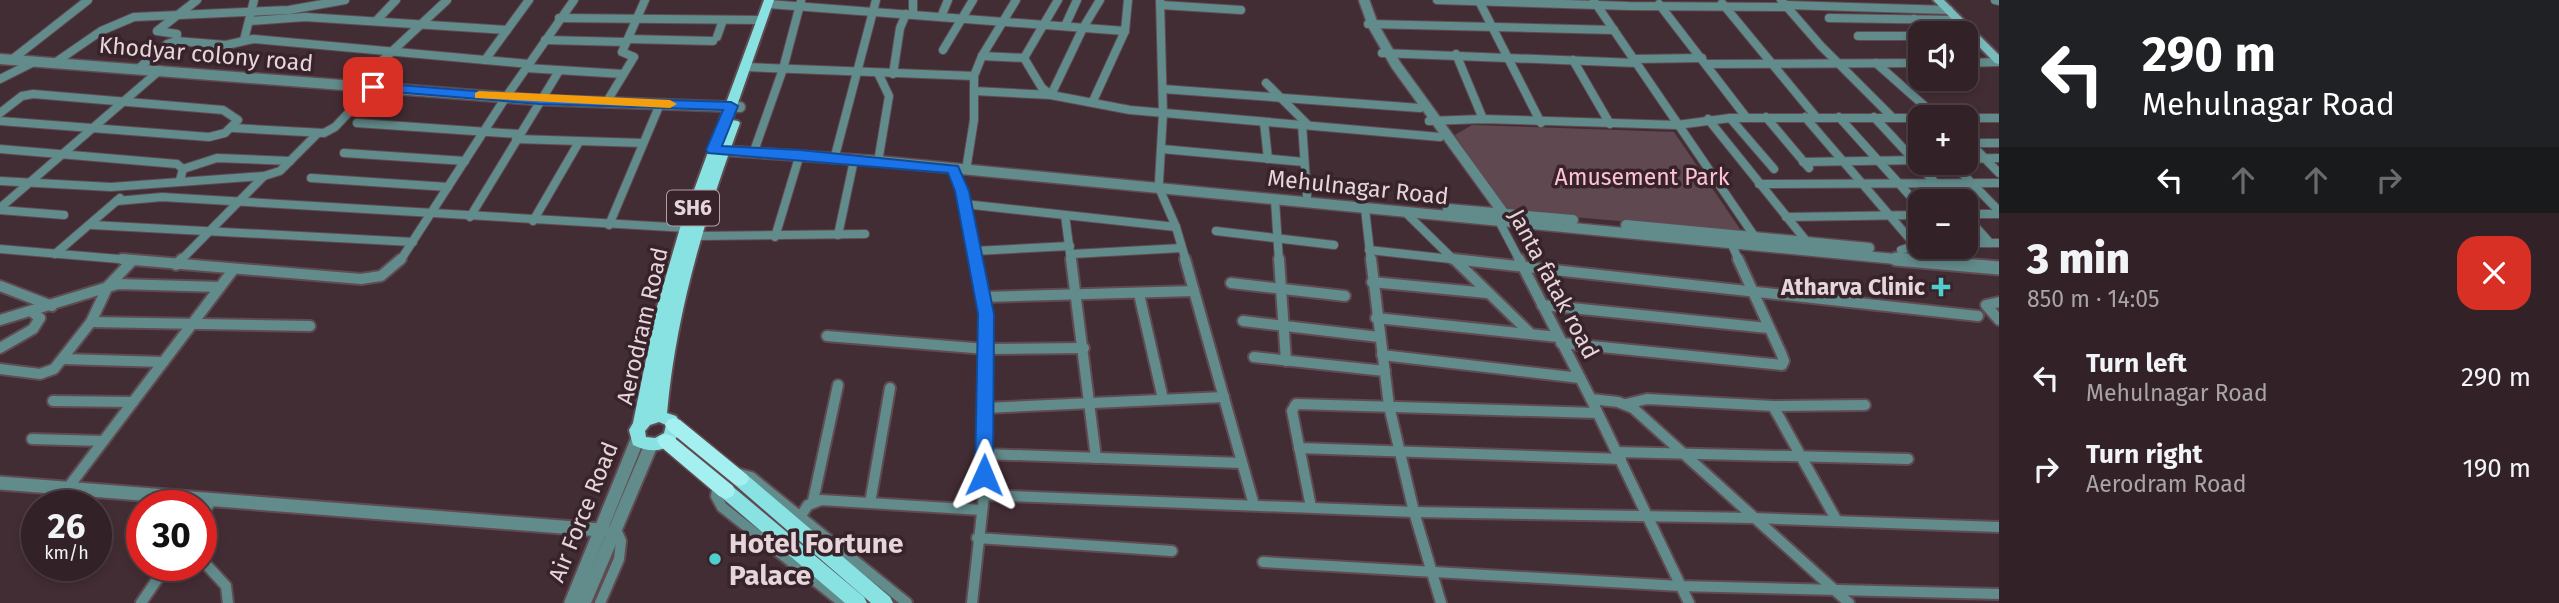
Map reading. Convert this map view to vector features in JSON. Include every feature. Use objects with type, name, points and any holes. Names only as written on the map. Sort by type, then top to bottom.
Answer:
[{"type":"highway","points":[[655,431],[728,482]]},
{"type":"main road","points":[[1938,0],[1948,5],[1999,50]]},
{"type":"main road","name":"Aerodram Road","points":[[750,67],[762,20],[773,2]]},
{"type":"main road","name":"Aerodram Road","points":[[655,431],[663,310],[773,2]]},
{"type":"main road","points":[[1948,5],[1958,20],[1999,62]]},
{"type":"main road","name":"Aerodram Road","points":[[655,431],[668,343],[692,232]]},
{"type":"main road","points":[[728,482],[858,603]]},
{"type":"main road","points":[[728,482],[884,603]]},
{"type":"street","name":"Khodyar colony road","points":[[14,58],[88,0]]},
{"type":"street","points":[[176,41],[177,34],[157,31],[197,0]]},
{"type":"street","points":[[244,40],[254,0]]},
{"type":"street","points":[[250,17],[345,0]]},
{"type":"street","points":[[376,21],[396,0]]},
{"type":"street","points":[[355,86],[447,0]]},
{"type":"street","points":[[485,60],[529,0]]},
{"type":"street","points":[[0,249],[233,270],[370,279],[390,272],[413,242],[559,18],[574,0]]},
{"type":"street","points":[[606,103],[634,57],[622,52],[645,0]]},
{"type":"street","points":[[836,152],[876,0]]},
{"type":"street","points":[[893,74],[901,28],[910,14],[914,0]]},
{"type":"street","points":[[941,17],[948,0]]},
{"type":"street","points":[[943,50],[973,0]]},
{"type":"street","points":[[972,603],[984,495],[986,349],[984,298],[964,204],[962,168],[974,120],[974,76],[982,56],[1016,0]]},
{"type":"street","points":[[1024,58],[1058,0]]},
{"type":"street","points":[[1065,26],[1077,0]]},
{"type":"street","points":[[1051,95],[1083,27],[1100,0]]},
{"type":"street","points":[[1093,102],[1125,31],[1128,0]]},
{"type":"street","points":[[1358,0],[1386,53],[1502,218]]},
{"type":"street","points":[[1364,0],[1370,24]]},
{"type":"street","points":[[1437,0],[1948,5]]},
{"type":"street","points":[[1479,1],[1541,122]]},
{"type":"street","points":[[773,2],[1125,31]]},
{"type":"street","points":[[1241,10],[1219,4],[1161,2],[1163,113],[1159,186],[1176,227],[1254,505]]},
{"type":"street","points":[[1595,2],[1758,242]]},
{"type":"street","points":[[755,148],[783,69],[801,3]]},
{"type":"street","points":[[1658,3],[1746,117]]},
{"type":"street","points":[[1722,3],[1816,117]]},
{"type":"street","points":[[1784,4],[1892,117]]},
{"type":"street","points":[[56,62],[124,20],[147,15],[305,17],[507,30]]},
{"type":"street","points":[[559,18],[762,20]]},
{"type":"street","points":[[1829,18],[1958,20]]},
{"type":"street","points":[[545,40],[715,39],[723,20]]},
{"type":"street","points":[[1370,24],[1614,30]]},
{"type":"street","points":[[1858,36],[1908,36]]},
{"type":"street","points":[[139,68],[167,44],[176,41],[226,45],[244,40],[485,60],[559,71],[623,74]]},
{"type":"street","points":[[1386,53],[1573,60],[1908,63]]},
{"type":"street","name":"Janta fatak road","points":[[1386,53],[1420,108],[1434,121],[1440,137],[1502,218],[1689,603]]},
{"type":"street","points":[[1456,54],[1483,119]]},
{"type":"street","points":[[982,56],[1024,58]]},
{"type":"street","name":"Khodyar colony road","points":[[14,58],[539,100],[736,106]]},
{"type":"street","points":[[0,59],[14,58]]},
{"type":"street","points":[[1024,58],[1042,88],[1051,95]]},
{"type":"street","points":[[1573,60],[1610,124]]},
{"type":"street","points":[[0,79],[36,61]]},
{"type":"street","points":[[1978,63],[1999,62]]},
{"type":"street","points":[[1876,63],[1923,105]]},
{"type":"street","points":[[750,67],[974,76]]},
{"type":"street","points":[[0,209],[160,70]]},
{"type":"street","points":[[470,217],[559,71]]},
{"type":"street","points":[[878,73],[889,96],[879,156]]},
{"type":"street","points":[[1266,83],[1305,125],[1307,196]]},
{"type":"street","points":[[233,128],[317,134],[330,131],[373,87]]},
{"type":"street","points":[[1163,89],[1420,108]]},
{"type":"street","points":[[974,91],[1051,95],[1130,110],[1440,137]]},
{"type":"street","points":[[0,113],[27,94],[223,110],[238,120],[233,128],[217,137],[0,121]]},
{"type":"street","points":[[609,225],[660,104]]},
{"type":"street","points":[[1434,121],[1483,119],[1677,125],[1708,119],[1746,117],[1908,118]]},
{"type":"street","points":[[1766,117],[1806,165],[1842,161],[1908,160]]},
{"type":"street","points":[[1805,117],[1887,215],[1908,235]]},
{"type":"street","points":[[1839,117],[1908,194]]},
{"type":"street","points":[[1874,117],[1908,152]]},
{"type":"street","points":[[1730,118],[1774,169]]},
{"type":"street","points":[[1978,118],[1998,119]]},
{"type":"street","points":[[1708,119],[1807,242]]},
{"type":"street","points":[[1264,122],[1268,159]]},
{"type":"street","points":[[357,123],[579,142],[643,143]]},
{"type":"street","points":[[0,181],[132,186],[180,180],[264,176],[280,171],[317,134]]},
{"type":"street","points":[[533,221],[579,142]]},
{"type":"street","points":[[1978,142],[1999,143]]},
{"type":"street","name":"Mehulnagar Road","points":[[720,146],[836,152],[962,168]]},
{"type":"street","name":"Mehulnagar Road","points":[[755,148],[854,160],[1307,196],[1732,245],[1807,242],[1999,259]]},
{"type":"street","points":[[0,149],[177,164],[183,169]]},
{"type":"street","points":[[1162,149],[1304,162]]},
{"type":"street","points":[[1978,151],[1999,173]]},
{"type":"street","points":[[344,153],[465,161]]},
{"type":"street","points":[[775,237],[800,155]]},
{"type":"street","points":[[183,169],[217,158],[290,161]]},
{"type":"street","points":[[1978,158],[1999,158]]},
{"type":"street","points":[[838,234],[854,160]]},
{"type":"street","points":[[180,180],[183,169]]},
{"type":"street","points":[[1928,175],[1940,189]]},
{"type":"street","points":[[1964,175],[1999,213]]},
{"type":"street","points":[[176,265],[264,176]]},
{"type":"street","points":[[311,178],[448,187]]},
{"type":"street","points":[[1759,184],[1999,183]]},
{"type":"street","points":[[55,254],[92,225],[132,186]]},
{"type":"street","name":"Mehulnagar Road","points":[[1159,186],[1365,209],[1502,218],[1999,268]]},
{"type":"street","points":[[117,201],[154,197],[775,237],[865,234]]},
{"type":"street","points":[[1275,200],[1280,239],[1286,361]]},
{"type":"street","points":[[964,204],[1176,227]]},
{"type":"street","points":[[0,209],[64,215]]},
{"type":"street","points":[[1365,209],[1376,318],[1389,407],[1414,512],[1441,603]]},
{"type":"street","points":[[1406,213],[1531,334]]},
{"type":"street","points":[[1978,214],[1999,213]]},
{"type":"street","points":[[1065,215],[1096,458]]},
{"type":"street","points":[[1786,217],[1908,215]]},
{"type":"street","points":[[92,225],[413,242]]},
{"type":"street","points":[[1978,227],[1995,243]]},
{"type":"street","points":[[1216,231],[1334,245]]},
{"type":"street","points":[[1376,318],[1782,365],[1784,361],[1732,245]]},
{"type":"street","points":[[975,251],[1182,248]]},
{"type":"street","points":[[1901,250],[1908,248]]},
{"type":"street","points":[[1369,250],[1978,316]]},
{"type":"street","points":[[0,369],[40,374],[54,369],[91,322],[108,286],[132,261]]},
{"type":"street","points":[[67,489],[233,270]]},
{"type":"street","points":[[1372,282],[1488,293]]},
{"type":"street","points":[[1231,283],[1345,296]]},
{"type":"street","points":[[0,320],[52,306],[108,286],[124,284],[220,287]]},
{"type":"street","points":[[0,286],[52,306]]},
{"type":"street","points":[[984,298],[1194,291]]},
{"type":"street","points":[[1139,294],[1163,399]]},
{"type":"street","points":[[1999,302],[1986,305],[1999,320]]},
{"type":"street","points":[[1542,305],[1768,328]]},
{"type":"street","points":[[0,348],[37,325],[40,318],[32,312]]},
{"type":"street","points":[[1243,321],[1379,337]]},
{"type":"street","points":[[91,322],[310,326]]},
{"type":"street","points":[[827,336],[986,349],[1084,348]]},
{"type":"street","points":[[1382,355],[1580,378]]},
{"type":"street","points":[[1254,357],[1385,371]]},
{"type":"street","points":[[64,359],[163,362]]},
{"type":"street","points":[[800,517],[813,500],[838,385]]},
{"type":"street","points":[[870,503],[890,388]]},
{"type":"street","points":[[985,408],[1224,397]]},
{"type":"street","points":[[1591,399],[1626,404],[1647,399],[1773,405],[1865,405]]},
{"type":"street","points":[[53,401],[133,402]]},
{"type":"street","points":[[1311,507],[1292,411],[1296,404],[1597,413]]},
{"type":"street","points":[[1626,404],[1849,603]]},
{"type":"street","points":[[1773,405],[1837,521]]},
{"type":"street","name":"Air Force Road","points":[[571,603],[655,431]]},
{"type":"street","points":[[32,439],[103,441]]},
{"type":"street","points":[[1299,448],[1908,459]]},
{"type":"street","points":[[984,454],[1242,463]]},
{"type":"street","points":[[843,603],[722,507],[716,496],[728,482],[751,477],[907,603]]},
{"type":"street","points":[[0,483],[126,493]]},
{"type":"street","points":[[984,495],[1414,512],[1752,518],[1999,527]]},
{"type":"street","points":[[217,500],[618,534],[622,541],[621,550],[600,603]]},
{"type":"street","points":[[813,500],[982,510]]},
{"type":"street","name":"Air Force Road","points":[[584,603],[606,532]]},
{"type":"street","points":[[978,538],[1172,551]]},
{"type":"street","points":[[1263,562],[1680,586],[1999,594]]},
{"type":"street","points":[[217,576],[226,586],[228,603]]},
{"type":"street","points":[[141,603],[156,581]]},
{"type":"green space","name":"Amusement Park","points":[[1472,125],[1674,132],[1742,232],[1507,211],[1455,135]]},
{"type":"slow traffic","points":[[479,95],[621,104],[670,104]]},
{"type":"place","name":"Atharva Clinic","points":[[1941,287]]},
{"type":"place","name":"Hotel Fortune Palace","points":[[715,559]]},
{"type":"route","points":[[373,87],[539,100],[731,106],[713,150],[831,157],[953,169],[962,191],[986,314],[984,475]]}]
